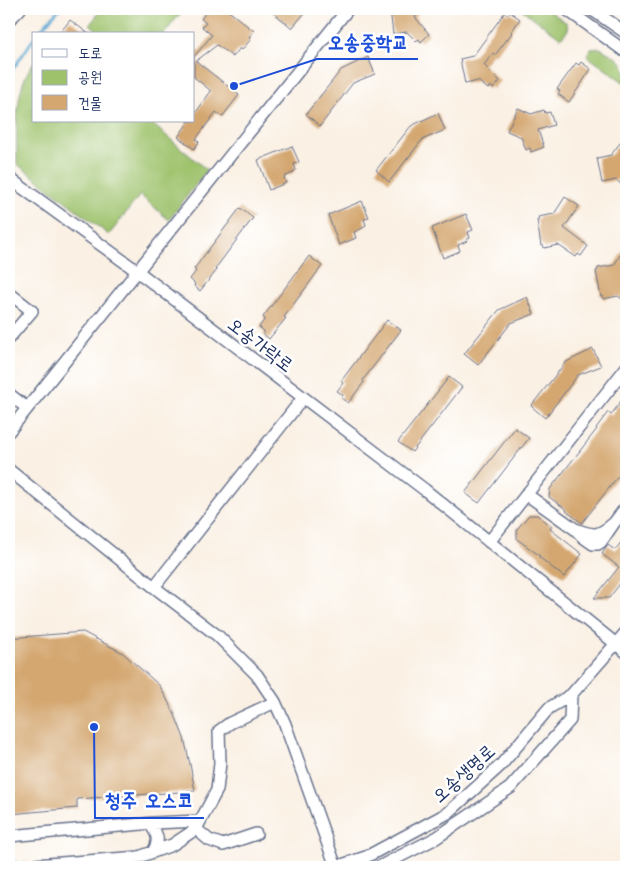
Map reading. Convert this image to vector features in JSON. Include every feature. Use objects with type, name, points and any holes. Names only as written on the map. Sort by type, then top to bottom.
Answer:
[{"type":"street","points":[[9,20],[20,9]]},
{"type":"street","points":[[9,432],[348,9]]},
{"type":"street","points":[[566,9],[626,52]]},
{"type":"street","points":[[591,9],[626,34]]},
{"type":"street","name":"오송가락로","points":[[9,178],[137,271],[424,490],[626,652]]},
{"type":"street","points":[[9,293],[32,311],[9,338]]},
{"type":"street","points":[[489,542],[626,368]]},
{"type":"street","points":[[9,394],[27,408]]},
{"type":"street","points":[[154,587],[303,398]]},
{"type":"street","points":[[9,470],[218,636],[257,675],[275,702],[286,724],[336,867]]},
{"type":"street","points":[[526,494],[575,529],[590,543],[596,545],[601,542],[626,506]]},
{"type":"street","name":"오송생명로","points":[[336,867],[366,858],[448,813],[501,765],[549,708],[571,695],[626,632]]},
{"type":"street","name":"오송생명로","points":[[379,867],[436,838],[510,788],[570,720],[571,695]]},
{"type":"street","points":[[9,867],[139,857],[172,845],[198,825],[217,790],[220,764],[219,731],[230,723],[275,702]]},
{"type":"street","points":[[9,836],[150,824],[198,825]]},
{"type":"street","points":[[150,824],[157,834],[157,844],[153,852]]},
{"type":"street","points":[[198,825],[209,840],[223,845],[256,834]]},
{"type":"green space","points":[[102,9],[184,9],[166,32],[99,32],[90,24]]},
{"type":"green space","points":[[521,9],[547,9],[567,23],[568,30],[561,38]]},
{"type":"green space","points":[[600,48],[612,55],[623,65],[626,84],[587,56],[591,49]]},
{"type":"green space","points":[[32,65],[32,122],[150,122],[207,170],[169,220],[140,195],[109,235],[17,164],[19,98],[27,73]]},
{"type":"building","points":[[208,9],[226,9],[254,31],[249,37],[251,39],[233,57],[217,45],[196,61],[239,95],[222,117],[216,112],[196,139],[199,142],[194,149],[178,137],[188,122],[195,122],[195,114],[211,91],[195,78],[195,56],[212,35],[202,27],[206,23],[201,19]]},
{"type":"building","points":[[269,9],[308,9],[292,28]]},
{"type":"building","points":[[390,9],[422,9],[415,17],[429,34],[421,42],[419,39],[416,41],[407,32],[393,34]]},
{"type":"building","points":[[505,12],[508,15],[510,12],[520,19],[495,55],[493,53],[484,65],[500,81],[493,89],[491,86],[488,89],[478,81],[465,84],[460,59],[473,56]]},
{"type":"building","points":[[70,20],[86,32],[61,32]]},
{"type":"building","points":[[368,57],[375,74],[353,83],[320,126],[306,114],[341,70]]},
{"type":"building","points":[[581,62],[591,69],[569,102],[558,94],[560,91],[557,89],[576,63],[579,65]]},
{"type":"building","points":[[518,108],[531,114],[544,110],[545,113],[550,112],[554,125],[538,130],[544,147],[531,152],[530,148],[526,150],[521,137],[507,131]]},
{"type":"building","points":[[438,113],[445,130],[422,140],[389,182],[376,170],[411,126]]},
{"type":"building","points":[[626,135],[626,188],[616,180],[602,183],[597,158],[611,155]]},
{"type":"building","points":[[292,146],[299,162],[294,164],[296,170],[284,177],[286,183],[269,190],[258,160]]},
{"type":"building","points":[[565,197],[579,206],[564,228],[588,246],[581,256],[578,254],[576,257],[558,245],[544,248],[543,245],[541,246],[538,217],[554,214]]},
{"type":"building","points":[[362,201],[369,217],[364,219],[366,225],[354,232],[356,238],[339,245],[328,215]]},
{"type":"building","points":[[240,208],[253,218],[200,291],[190,279],[196,271],[194,269]]},
{"type":"building","points":[[466,214],[473,230],[468,232],[470,238],[458,245],[460,251],[443,258],[432,228]]},
{"type":"building","points":[[626,246],[626,302],[618,296],[603,299],[596,271],[598,268],[614,265]]},
{"type":"building","points":[[309,256],[322,266],[269,339],[259,327],[265,319],[263,317]]},
{"type":"building","points":[[527,297],[534,314],[511,323],[478,365],[464,354],[499,310]]},
{"type":"building","points":[[387,320],[401,330],[348,403],[341,398],[343,395],[337,391],[343,383],[341,381]]},
{"type":"building","points":[[593,349],[601,366],[578,375],[545,418],[531,406],[566,362]]},
{"type":"building","points":[[449,377],[462,387],[412,452],[398,442]]},
{"type":"building","points":[[626,394],[626,466],[582,523],[549,497],[550,489],[608,412],[611,415]]},
{"type":"building","points":[[515,428],[529,438],[479,503],[465,493]]},
{"type":"building","points":[[529,515],[537,515],[552,526],[550,529],[582,554],[564,577],[517,539],[517,529]]},
{"type":"building","points":[[626,536],[626,576],[609,598],[594,598],[619,567],[602,554],[608,545],[615,550]]},
{"type":"building","points":[[83,632],[123,653],[160,686],[184,738],[195,791],[77,799],[77,808],[9,814],[9,638]]},
{"type":"waterway","points":[[39,32],[59,9]]},
{"type":"waterway","points":[[9,91],[13,69],[32,41]]},
{"type":"place","name":"오송중학교","points":[[234,86]]},
{"type":"place","name":"청주 오스코","points":[[94,727]]}]
